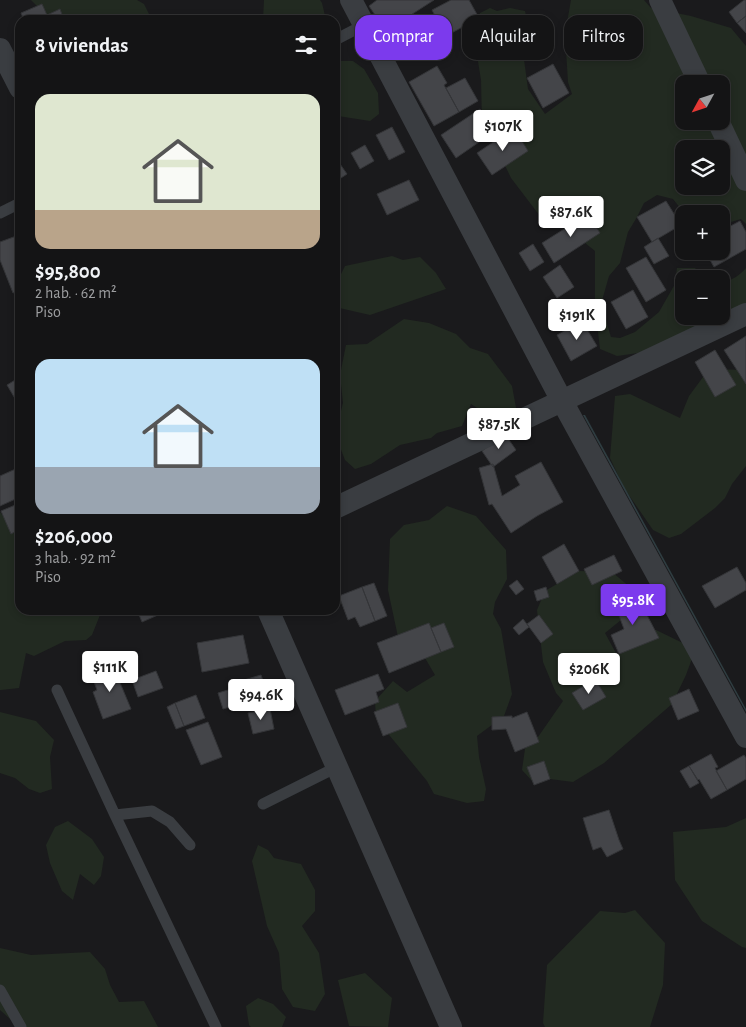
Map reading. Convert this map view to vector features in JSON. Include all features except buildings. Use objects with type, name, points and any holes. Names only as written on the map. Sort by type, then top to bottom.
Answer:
[{"type":"street","points":[[351,0],[359,15]]},
{"type":"street","points":[[660,0],[696,75]]},
{"type":"street","points":[[0,49],[15,78]]},
{"type":"street","points":[[382,60],[562,401],[746,737]]},
{"type":"street","points":[[722,130],[746,180]]},
{"type":"street","points":[[340,506],[746,314]]},
{"type":"street","points":[[270,615],[451,1027]]},
{"type":"lane","points":[[340,37],[355,30]]},
{"type":"lane","points":[[0,213],[15,206]]},
{"type":"lane","points":[[57,690],[216,1027]]},
{"type":"lane","points":[[263,804],[337,767]]},
{"type":"lane","points":[[115,815],[152,811],[170,822],[190,845]]},
{"type":"lane","points":[[0,990],[21,1027]]},
{"type":"shaded area","points":[[31,0],[137,0],[144,4],[150,15],[46,15]]},
{"type":"shaded area","points":[[264,0],[320,0],[325,15],[263,15]]},
{"type":"shaded area","points":[[571,0],[644,0],[651,8],[691,16],[731,28],[746,46],[746,224],[741,219],[730,222],[730,205],[678,205],[673,199],[657,195],[644,203],[628,232],[620,263],[609,276],[601,304],[611,337],[620,338],[635,332],[659,312],[675,284],[675,325],[718,325],[652,351],[617,356],[600,349],[595,307],[595,251],[564,226],[543,220],[511,178],[492,138],[482,124],[481,80],[478,60],[524,60],[528,89],[545,114],[572,94],[568,82],[567,60],[643,60],[643,15],[568,15]]},
{"type":"shaded area","points":[[490,8],[497,11],[510,8],[525,11],[526,15],[479,15]]},
{"type":"shaded area","points":[[340,61],[353,61],[364,69],[378,93],[379,114],[370,121],[340,116]]},
{"type":"shaded area","points":[[392,256],[403,260],[420,257],[436,273],[446,289],[370,315],[340,308],[340,276],[345,266]]},
{"type":"shaded area","points":[[677,268],[695,268],[697,270],[677,270]]},
{"type":"shaded area","points":[[746,268],[746,314],[730,320],[730,279],[735,278]]},
{"type":"shaded area","points":[[404,319],[429,323],[456,334],[470,348],[488,354],[512,386],[517,413],[511,430],[471,404],[462,426],[437,433],[431,438],[400,445],[371,464],[355,469],[345,460],[340,447],[340,415],[343,403],[340,375],[346,345],[367,344]]},
{"type":"shaded area","points":[[709,369],[746,370],[746,466],[732,484],[725,498],[715,508],[681,534],[669,538],[653,530],[624,488],[610,458],[615,396],[630,394],[680,418],[689,396]]},
{"type":"shaded area","points":[[583,415],[585,415],[746,712]]},
{"type":"shaded area","points":[[447,506],[476,516],[506,550],[507,579],[495,602],[493,614],[501,629],[512,694],[504,716],[477,736],[479,757],[486,789],[484,801],[467,803],[434,794],[427,781],[376,719],[375,701],[393,681],[407,692],[435,675],[425,658],[401,651],[388,590],[390,539],[404,525],[429,520]]},
{"type":"shaded area","points":[[0,512],[15,532],[15,615],[100,615],[92,635],[86,640],[65,641],[34,656],[26,653],[19,688],[0,690]]},
{"type":"shaded area","points":[[579,571],[612,572],[631,588],[637,607],[605,633],[617,655],[647,631],[656,630],[689,646],[694,653],[672,704],[604,763],[573,782],[550,779],[533,782],[522,770],[526,742],[538,737],[563,701],[556,693],[543,662],[537,610],[545,591]]},
{"type":"shaded area","points":[[0,712],[36,721],[54,740],[50,757],[52,789],[40,793],[29,789],[15,778],[0,773]]},
{"type":"shaded area","points":[[746,818],[746,948],[702,921],[675,880],[673,832],[726,827]]},
{"type":"shaded area","points":[[68,821],[92,839],[104,857],[101,876],[94,885],[80,874],[73,900],[62,891],[50,863],[46,845],[55,827]]},
{"type":"shaded area","points":[[258,845],[268,850],[274,858],[301,864],[315,890],[315,911],[302,926],[319,953],[325,994],[315,1011],[293,1007],[282,989],[279,953],[267,926],[252,861]]},
{"type":"shaded area","points":[[635,910],[665,943],[663,985],[650,1027],[545,1027],[543,1023],[547,965],[600,911],[625,913]]},
{"type":"shaded area","points":[[0,948],[31,955],[90,952],[105,969],[110,985],[119,1002],[144,1001],[158,1027],[19,1027],[0,1010]]},
{"type":"shaded area","points":[[365,973],[392,998],[388,1027],[349,1026],[338,980]]},
{"type":"shaded area","points":[[258,998],[273,1004],[286,1017],[282,1027],[251,1027],[249,1025],[246,1006]]}]
